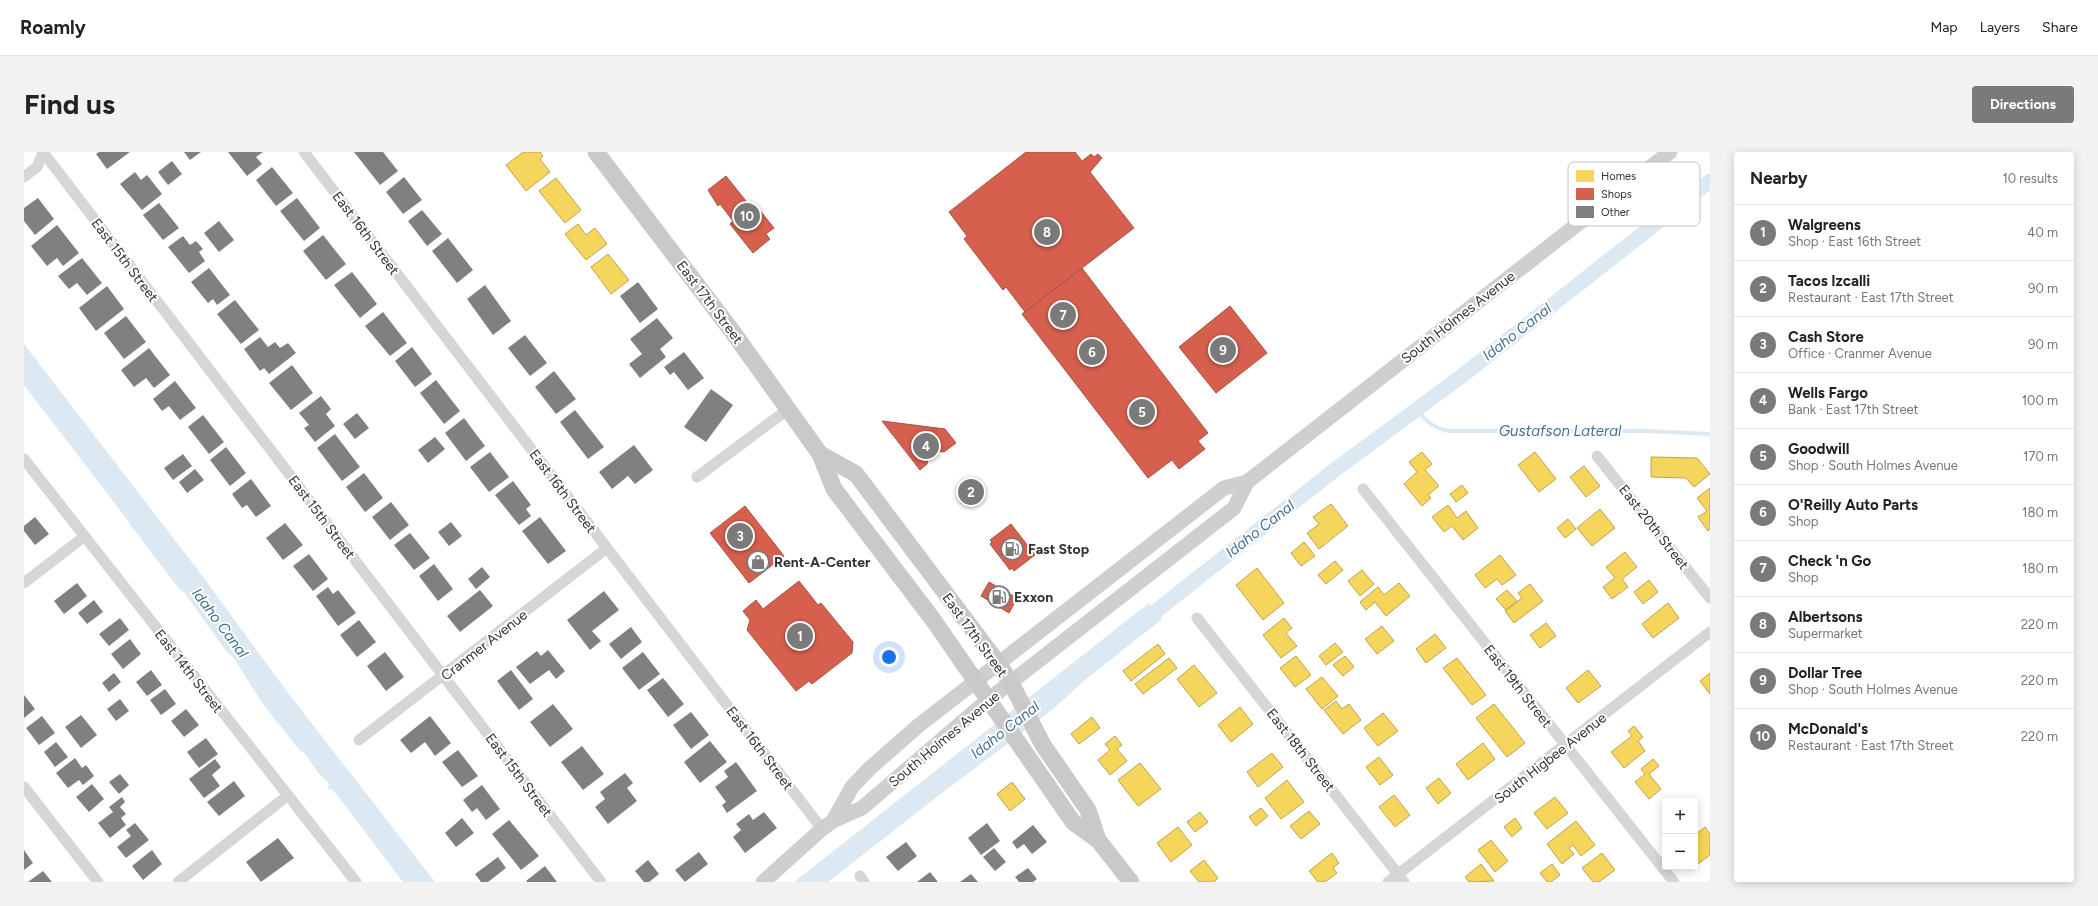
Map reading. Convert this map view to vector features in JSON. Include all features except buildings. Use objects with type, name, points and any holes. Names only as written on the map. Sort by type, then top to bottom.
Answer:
[{"type":"main road","name":"East 17th Street","points":[[596,152],[732,331],[787,410],[820,454],[834,489],[976,680],[1002,722],[1073,822],[1098,840],[1131,882]]},
{"type":"main road","name":"South Holmes Avenue","points":[[1657,162],[1670,152]]},
{"type":"main road","name":"South Holmes Avenue","points":[[828,825],[847,793],[869,769],[918,726],[1224,488],[1247,482],[1575,226]]},
{"type":"main road","name":"East 17th Street","points":[[820,454],[856,474],[998,663],[1011,683],[1036,732],[1088,810],[1098,840]]},
{"type":"main road","name":"South Holmes Avenue","points":[[763,882],[828,825],[862,808],[988,700],[1234,508],[1247,482]]},
{"type":"street","points":[[24,177],[37,167],[44,152]]},
{"type":"street","name":"East 15th Street","points":[[44,152],[601,882]]},
{"type":"street","name":"East 16th Street","points":[[304,152],[607,548],[828,825]]},
{"type":"street","points":[[697,478],[787,410]]},
{"type":"street","name":"East 20th Street","points":[[1597,456],[1710,598]]},
{"type":"street","name":"East 14th Street","points":[[24,459],[356,882]]},
{"type":"street","name":"East 19th Street","points":[[1362,489],[1674,882]]},
{"type":"street","points":[[24,583],[84,536]]},
{"type":"street","name":"Cranmer Avenue","points":[[359,740],[444,676],[607,548]]},
{"type":"street","name":"East 18th Street","points":[[1197,618],[1401,878]]},
{"type":"street","name":"South Higbee Avenue","points":[[1388,882],[1401,878],[1565,745],[1710,632]]},
{"type":"street","points":[[24,787],[98,882]]},
{"type":"street","points":[[178,882],[287,796]]},
{"type":"water","name":"Idaho Canal","points":[[24,344],[204,578],[285,689],[435,882],[403,882],[341,800],[332,789],[328,789],[329,783],[319,774],[303,751],[301,752],[263,704],[233,657],[226,651],[184,592],[180,590],[24,385]]},
{"type":"water","name":"Idaho Canal","points":[[1149,603],[1162,619],[1085,680],[1052,710],[828,882],[794,882]]},
{"type":"waterway","name":"Idaho Canal","points":[[1700,189],[1710,181]]},
{"type":"waterway","name":"Idaho Canal","points":[[1141,623],[1332,472],[1459,378],[1653,226]]},
{"type":"waterway","name":"Gustafson Lateral","points":[[1417,411],[1435,426],[1449,431],[1647,431],[1710,434]]},
{"type":"place","name":"McDonald's","points":[[747,216]]},
{"type":"place","name":"Albertsons","points":[[1047,232]]},
{"type":"place","name":"Check 'n Go","points":[[1063,315]]},
{"type":"place","name":"Dollar Tree","points":[[1223,350]]},
{"type":"place","name":"O'Reilly Auto Parts","points":[[1092,352]]},
{"type":"place","name":"Goodwill","points":[[1142,412]]},
{"type":"place","name":"Wells Fargo","points":[[926,446]]},
{"type":"place","name":"Tacos Izcalli","points":[[971,492]]},
{"type":"place","name":"Cash Store","points":[[740,536]]},
{"type":"place","name":"Fast Stop","points":[[1012,549]]},
{"type":"place","name":"Rent-A-Center","points":[[758,562]]},
{"type":"place","name":"Exxon","points":[[999,597]]},
{"type":"place","name":"Walgreens","points":[[800,636]]}]
